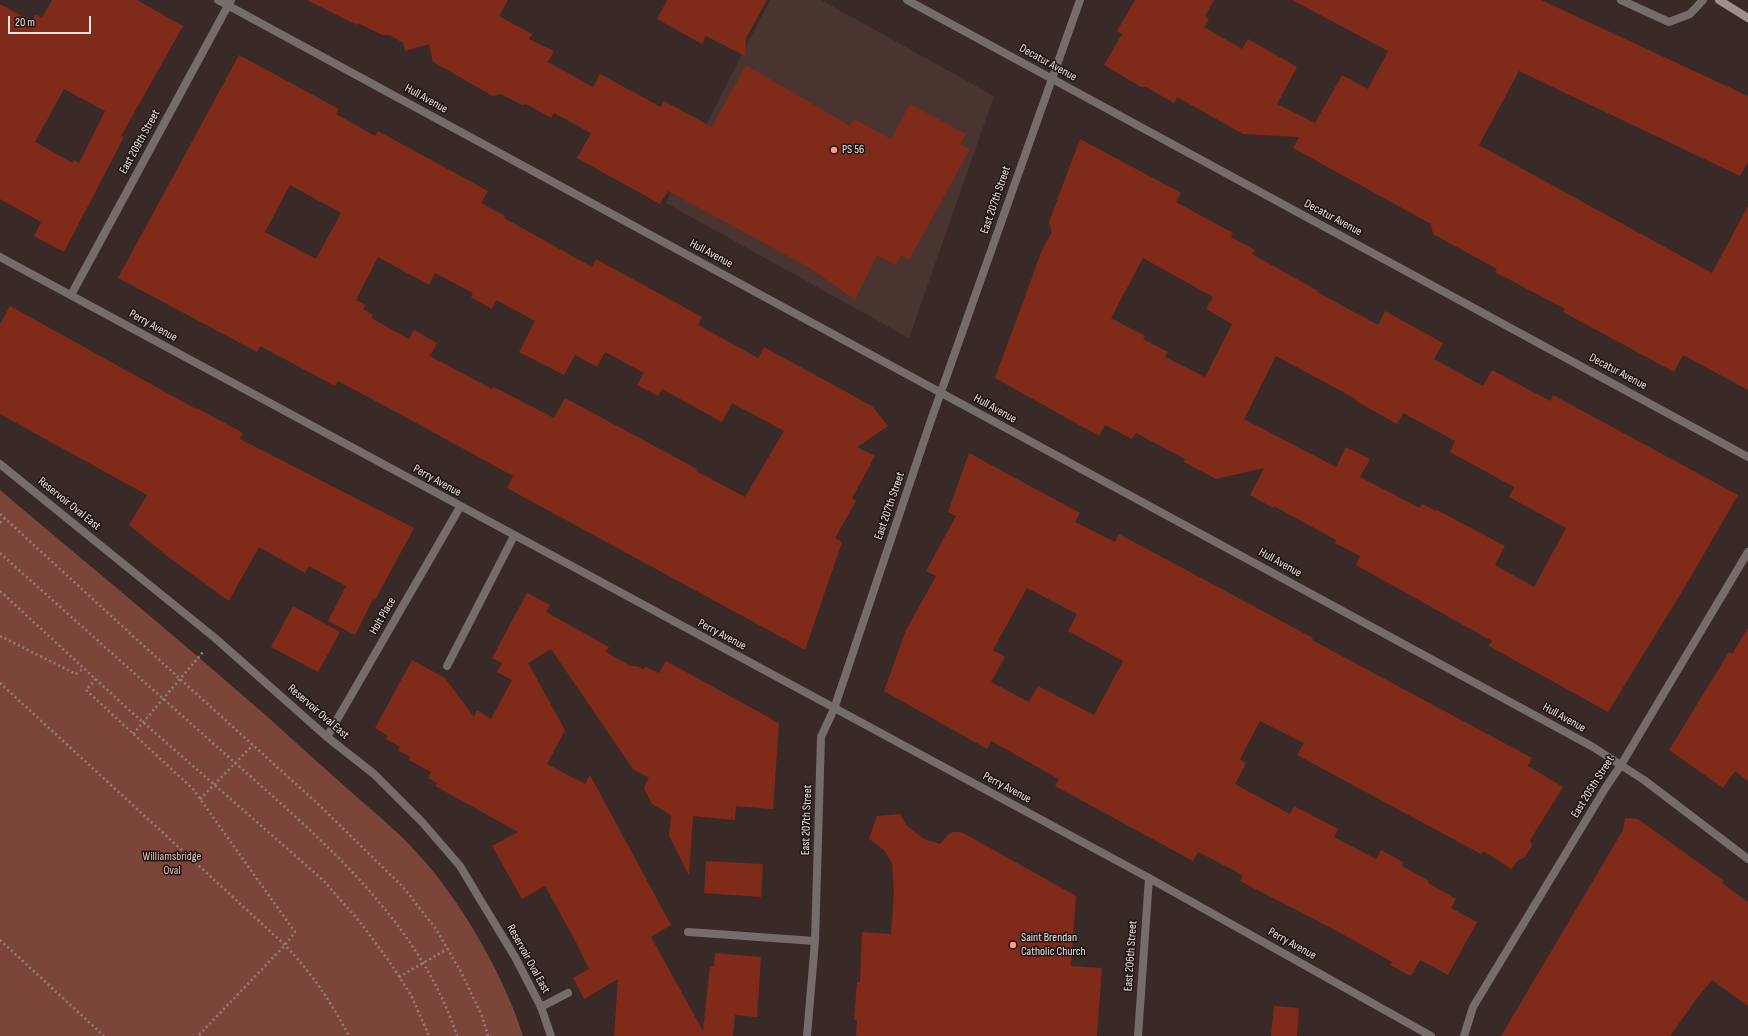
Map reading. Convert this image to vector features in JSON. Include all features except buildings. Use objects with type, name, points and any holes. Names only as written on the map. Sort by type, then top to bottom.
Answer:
[{"type":"main road","points":[[1719,0],[1748,18]]},
{"type":"street","name":"Hull Avenue","points":[[218,0],[230,3],[941,393],[1593,747],[1644,780],[1748,859]]},
{"type":"street","name":"Decatur Avenue","points":[[907,0],[1748,457]]},
{"type":"street","name":"East 207th Street","points":[[807,1036],[815,941],[821,737],[834,709],[941,393],[1080,0]]},
{"type":"street","points":[[1621,0],[1669,22],[1690,14],[1703,0]]},
{"type":"street","name":"East 209th Street","points":[[71,295],[230,3]]},
{"type":"street","name":"Perry Avenue","points":[[0,257],[460,507],[1149,878],[1432,1036]]},
{"type":"street","name":"Reservoir Oval East","points":[[0,464],[215,638],[327,737],[374,774],[400,800],[460,866],[515,957],[541,1007],[551,1036]]},
{"type":"street","name":"Holt Place","points":[[327,737],[460,507]]},
{"type":"street","points":[[447,666],[514,536]]},
{"type":"street","name":"East 205th Street","points":[[1464,1036],[1473,1008],[1621,765],[1748,552]]},
{"type":"street","name":"East 206th Street","points":[[1138,1036],[1149,878]]},
{"type":"street","points":[[688,932],[815,941]]},
{"type":"street","points":[[541,1007],[568,993]]},
{"type":"path","points":[[0,514],[253,744],[361,844],[403,887],[436,929],[461,972],[482,1016],[488,1036]]},
{"type":"path","points":[[0,523],[5,518]]},
{"type":"path","points":[[0,553],[300,822],[342,862],[382,904],[413,945],[436,984],[456,1036]]},
{"type":"path","points":[[0,591],[96,680],[323,880],[360,922],[399,977],[411,995],[429,1036]]},
{"type":"path","points":[[0,636],[76,674],[84,668]]},
{"type":"path","points":[[133,734],[215,638]]},
{"type":"path","points":[[96,680],[86,690],[193,789],[295,932],[285,945],[198,1036]]},
{"type":"path","points":[[0,683],[285,945],[306,967],[329,999],[349,1036]]},
{"type":"path","points":[[200,799],[253,744]]},
{"type":"path","points":[[0,940],[104,1036]]},
{"type":"path","points":[[399,977],[447,948]]},
{"type":"shaded area","name":"PS 56","points":[[770,0],[821,0],[994,96],[909,338],[666,203]]},
{"type":"green space","name":"Williamsbridge Oval","points":[[0,490],[237,690],[397,832],[434,872],[450,893],[480,940],[505,989],[523,1036],[0,1036]]},
{"type":"place","name":"PS 56","points":[[834,150]]},
{"type":"place","name":"Saint Brendan Catholic Church","points":[[1013,945]]}]
